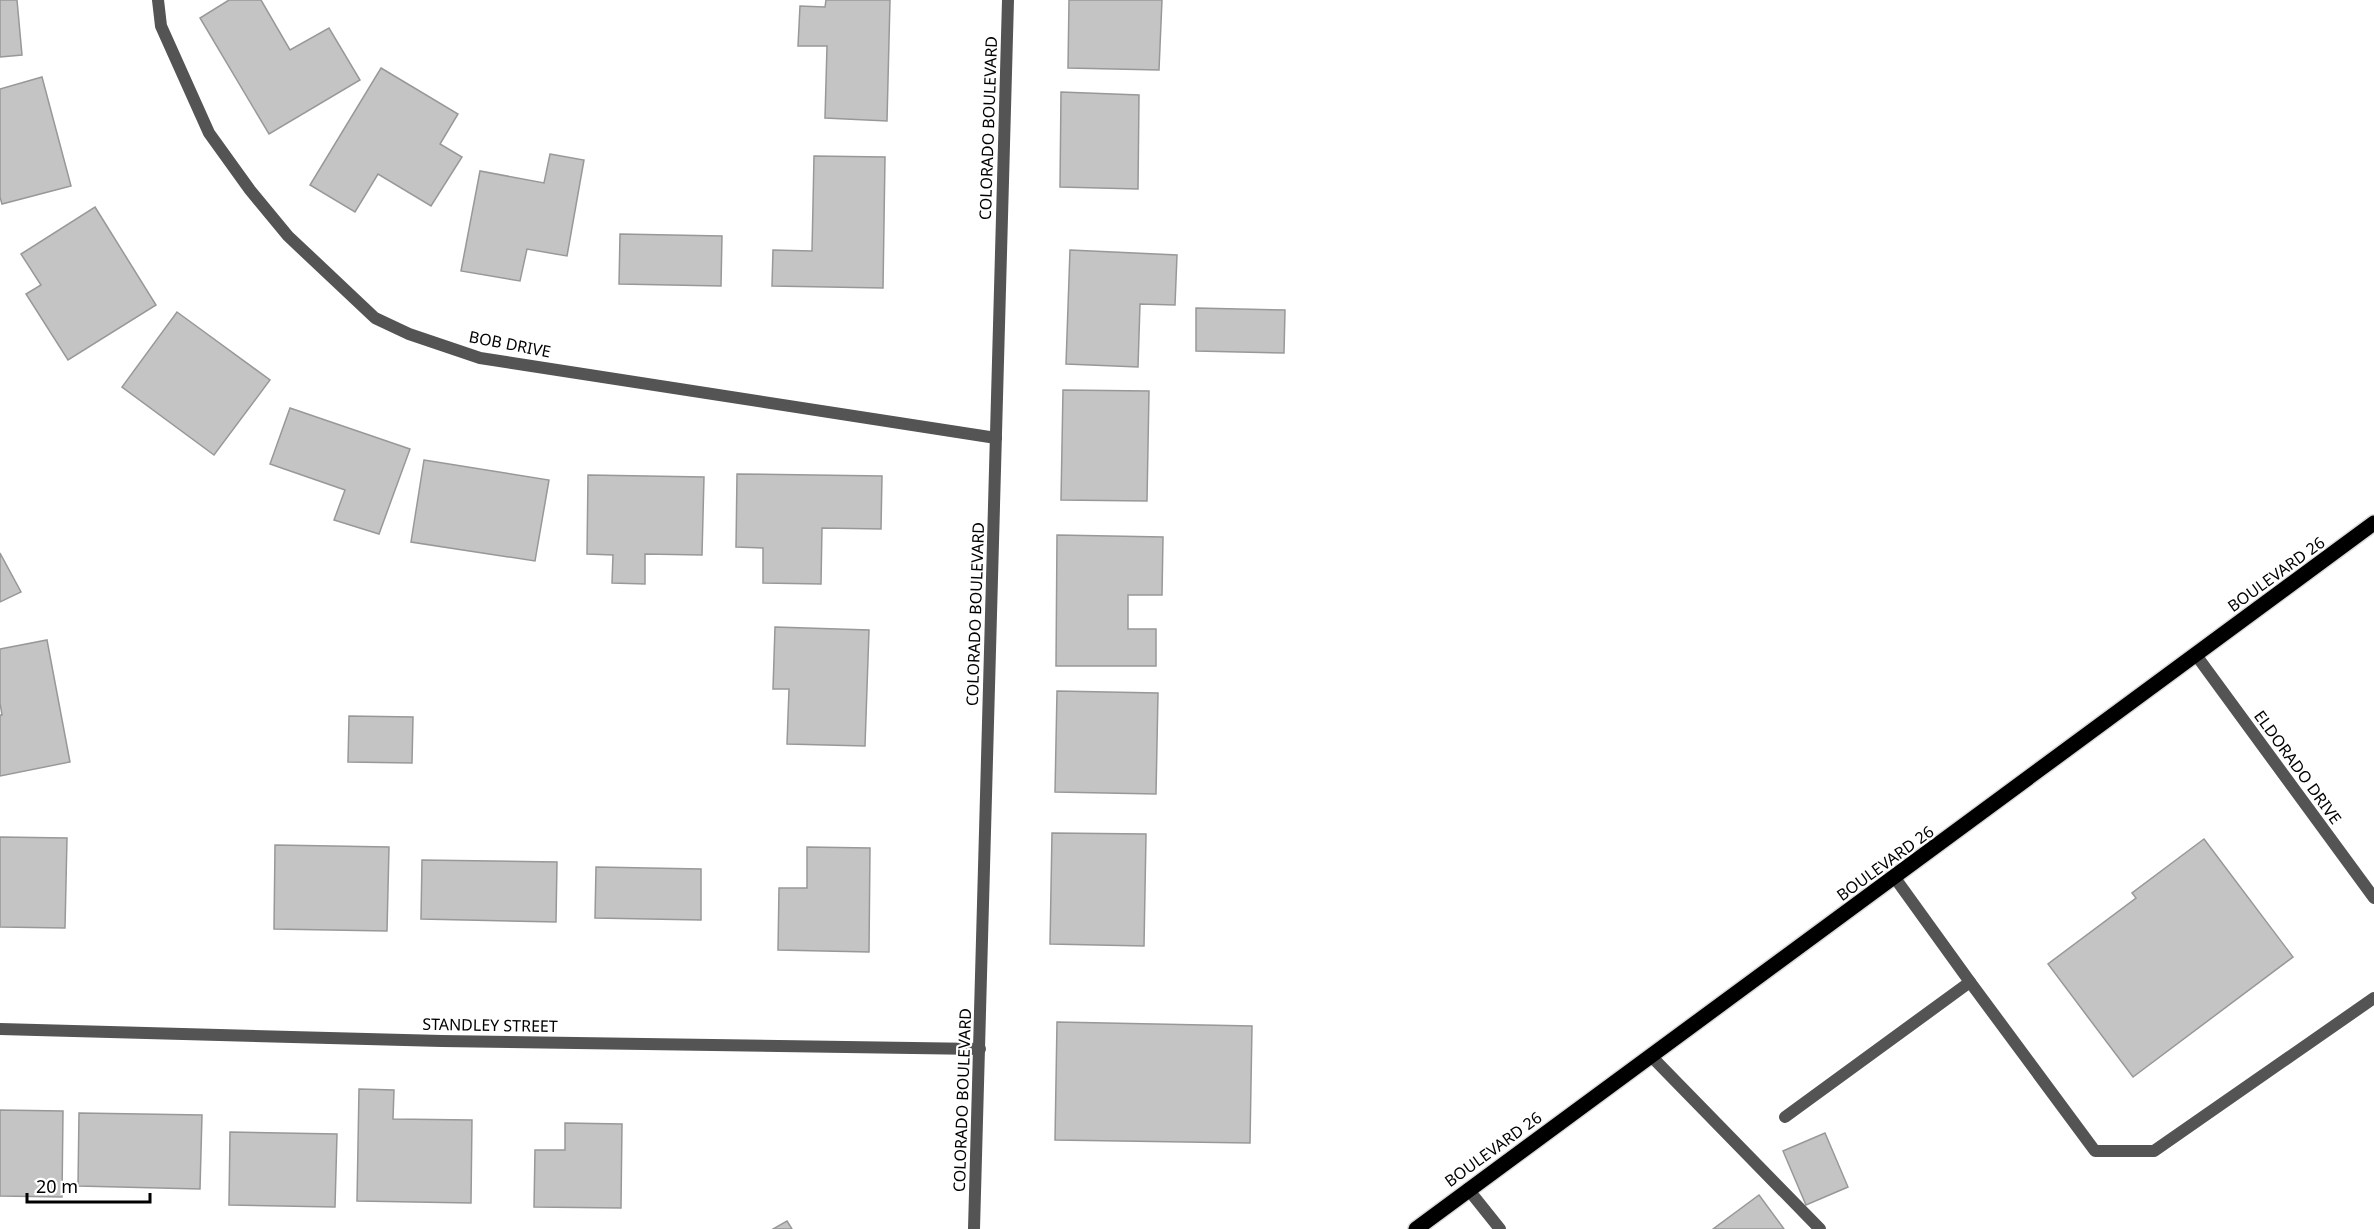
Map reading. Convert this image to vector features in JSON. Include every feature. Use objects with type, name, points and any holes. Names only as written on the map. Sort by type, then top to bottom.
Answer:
[{"type":"main road","name":"BOULEVARD 26","points":[[1416,1229],[2374,523]]},
{"type":"street","name":"BOB DRIVE","points":[[159,0],[161,26],[209,132],[250,190],[288,236],[375,318],[409,334],[480,358],[996,438]]},
{"type":"street","name":"COLORADO BOULEVARD","points":[[974,1229],[1008,0]]},
{"type":"street","name":"ELDORADO DRIVE","points":[[2196,655],[2374,898]]},
{"type":"street","points":[[1895,878],[2095,1151],[2154,1151],[2374,998]]},
{"type":"street","points":[[1785,1117],[1970,982]]},
{"type":"street","name":"STANDLEY STREET","points":[[0,1029],[442,1041],[980,1049]]},
{"type":"street","points":[[1651,1056],[1820,1229]]},
{"type":"street","points":[[1468,1189],[1500,1229]]},
{"type":"building","points":[[0,0],[17,0],[22,55],[0,57]]},
{"type":"building","points":[[229,0],[261,0],[290,50],[329,28],[360,80],[269,134],[200,18]]},
{"type":"building","points":[[826,0],[890,0],[887,121],[825,118],[827,46],[798,46],[800,6],[825,7]]},
{"type":"building","points":[[1069,0],[1162,0],[1159,70],[1068,68]]},
{"type":"building","points":[[381,68],[458,114],[440,144],[462,157],[431,206],[378,174],[355,212],[310,185]]},
{"type":"building","points":[[42,77],[71,186],[2,204],[0,197],[0,89]]},
{"type":"building","points":[[1061,92],[1139,95],[1138,189],[1060,187]]},
{"type":"building","points":[[550,154],[584,160],[567,256],[527,249],[520,281],[461,271],[480,171],[544,183]]},
{"type":"building","points":[[814,156],[885,157],[883,288],[772,286],[773,250],[812,251]]},
{"type":"building","points":[[95,207],[156,305],[68,360],[26,294],[41,285],[21,254]]},
{"type":"building","points":[[620,234],[722,236],[721,286],[619,284]]},
{"type":"building","points":[[1070,250],[1177,255],[1175,305],[1140,304],[1138,367],[1066,364]]},
{"type":"building","points":[[1196,308],[1285,310],[1284,353],[1196,351]]},
{"type":"building","points":[[177,312],[270,380],[214,455],[122,387]]},
{"type":"building","points":[[1063,390],[1149,391],[1147,501],[1061,500]]},
{"type":"building","points":[[290,408],[410,449],[379,534],[334,520],[345,490],[270,464]]},
{"type":"building","points":[[424,460],[549,480],[535,561],[411,542]]},
{"type":"building","points":[[737,474],[882,476],[881,529],[822,528],[821,584],[763,583],[763,548],[736,547]]},
{"type":"building","points":[[588,475],[704,477],[702,555],[645,554],[645,584],[612,583],[613,555],[587,554]]},
{"type":"building","points":[[1057,535],[1163,537],[1162,595],[1128,595],[1128,629],[1156,629],[1156,666],[1056,666]]},
{"type":"building","points":[[0,553],[21,592],[0,602]]},
{"type":"building","points":[[775,627],[869,630],[865,746],[787,744],[789,689],[773,689]]},
{"type":"building","points":[[47,640],[70,762],[0,776],[0,715],[2,715],[0,649]]},
{"type":"building","points":[[1057,691],[1158,693],[1156,794],[1055,792]]},
{"type":"building","points":[[349,716],[413,717],[412,763],[348,762]]},
{"type":"building","points":[[1052,833],[1146,834],[1144,946],[1050,944]]},
{"type":"building","points":[[0,837],[67,838],[65,928],[0,927]]},
{"type":"building","points":[[2204,839],[2293,957],[2133,1077],[2048,964],[2136,898],[2132,893]]},
{"type":"building","points":[[275,845],[389,847],[387,931],[274,929]]},
{"type":"building","points":[[807,847],[870,848],[869,952],[778,950],[779,888],[807,888]]},
{"type":"building","points":[[422,860],[557,862],[556,922],[421,919]]},
{"type":"building","points":[[596,867],[701,869],[701,920],[595,918]]},
{"type":"building","points":[[1057,1022],[1252,1026],[1250,1143],[1055,1140]]},
{"type":"building","points":[[359,1089],[394,1090],[393,1119],[472,1120],[471,1203],[357,1201]]},
{"type":"building","points":[[0,1110],[63,1111],[62,1197],[0,1196]]},
{"type":"building","points":[[79,1113],[202,1115],[200,1189],[78,1186]]},
{"type":"building","points":[[565,1123],[622,1124],[621,1208],[534,1207],[535,1150],[565,1150]]},
{"type":"building","points":[[230,1132],[337,1134],[335,1207],[229,1205]]},
{"type":"building","points":[[1825,1133],[1848,1187],[1806,1205],[1783,1151]]},
{"type":"building","points":[[1759,1195],[1784,1229],[1713,1229]]},
{"type":"building","points":[[787,1221],[792,1229],[773,1229]]}]
